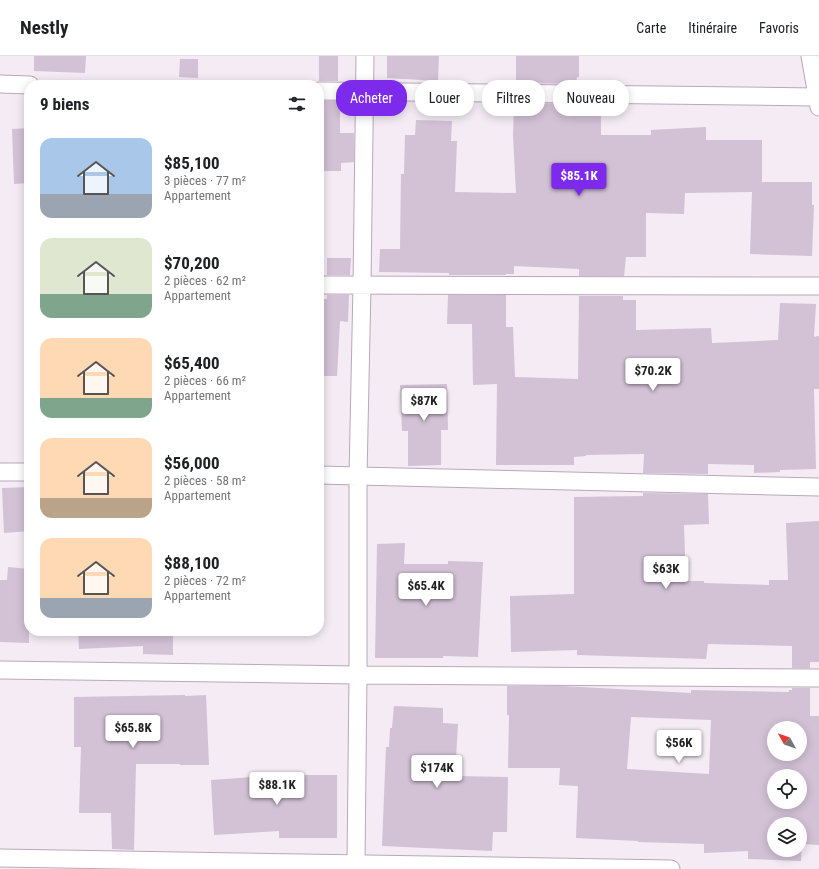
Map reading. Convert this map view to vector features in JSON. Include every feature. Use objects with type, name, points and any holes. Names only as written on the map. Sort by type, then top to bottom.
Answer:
[{"type":"street","points":[[364,80],[365,56]]},
{"type":"street","points":[[407,93],[818,103],[810,56]]},
{"type":"street","points":[[0,84],[24,85]]},
{"type":"street","points":[[324,91],[336,91]]},
{"type":"street","points":[[356,863],[358,476],[364,116]]},
{"type":"street","points":[[324,285],[819,286]]},
{"type":"street","points":[[0,472],[24,472]]},
{"type":"street","points":[[324,475],[819,487]]},
{"type":"street","points":[[0,670],[358,675],[819,678]]},
{"type":"street","points":[[0,858],[671,869]]},
{"type":"building","points":[[34,56],[86,56],[85,73],[34,71]]},
{"type":"building","points":[[319,56],[338,56],[338,80],[319,80]]},
{"type":"building","points":[[387,56],[439,56],[438,80],[387,78]]},
{"type":"building","points":[[516,56],[579,56],[579,77],[577,77],[577,80],[553,80],[553,84],[545,83],[545,80],[516,80]]},
{"type":"building","points":[[180,59],[198,59],[198,78],[179,77]]},
{"type":"building","points":[[324,101],[336,101],[336,116],[340,116],[340,133],[354,133],[354,162],[341,163],[341,171],[324,171]]},
{"type":"building","points":[[545,103],[553,104],[553,116],[601,116],[601,135],[651,135],[651,130],[706,127],[706,140],[762,140],[762,182],[812,182],[812,205],[814,205],[812,256],[750,254],[752,192],[685,193],[684,214],[646,213],[646,257],[626,257],[624,276],[579,276],[579,269],[514,266],[514,274],[506,275],[449,275],[449,273],[379,272],[380,249],[400,249],[401,174],[404,174],[405,135],[415,135],[416,120],[452,121],[451,141],[457,141],[455,192],[516,193],[513,136],[514,116],[545,116]]},
{"type":"building","points":[[24,128],[24,183],[14,184],[12,129]]},
{"type":"building","points":[[327,258],[351,258],[350,275],[327,275]]},
{"type":"building","points":[[327,295],[349,295],[348,322],[340,321],[337,376],[324,376],[324,299],[327,299]]},
{"type":"building","points":[[448,295],[506,295],[506,327],[513,327],[515,377],[578,379],[579,296],[623,296],[623,300],[636,300],[636,330],[711,328],[712,343],[778,340],[780,303],[816,304],[814,337],[819,336],[819,389],[814,389],[816,469],[780,470],[780,472],[754,473],[754,465],[708,464],[708,474],[643,473],[644,454],[586,455],[574,457],[574,465],[496,465],[497,384],[473,385],[472,324],[447,324]]},
{"type":"building","points":[[447,384],[448,430],[441,430],[441,465],[408,466],[408,431],[402,431],[400,385]]},
{"type":"building","points":[[24,487],[24,531],[4,533],[2,488]]},
{"type":"building","points":[[643,493],[708,494],[709,524],[684,525],[686,581],[769,585],[769,580],[788,580],[786,523],[819,521],[819,662],[810,662],[810,668],[792,668],[792,646],[708,644],[706,659],[577,655],[577,650],[511,652],[510,596],[574,594],[574,497],[643,496]]},
{"type":"building","points":[[405,543],[404,564],[448,564],[448,561],[483,562],[478,657],[443,656],[443,658],[375,658],[377,544]]},
{"type":"building","points":[[8,567],[24,569],[24,636],[29,636],[29,643],[0,642],[0,580],[7,580]]},
{"type":"building","points":[[78,636],[173,636],[173,655],[143,654],[143,646],[79,649]]},
{"type":"building","points":[[507,686],[562,686],[691,693],[691,690],[789,692],[792,688],[810,688],[810,716],[819,716],[819,845],[807,844],[807,817],[767,817],[767,857],[801,857],[801,861],[748,859],[748,851],[704,853],[704,844],[576,838],[578,786],[559,785],[560,768],[508,768],[509,715],[507,715]],"holes":[[[631,717],[711,720],[709,774],[627,769]]]},
{"type":"building","points":[[206,695],[209,765],[136,764],[134,850],[112,849],[111,813],[79,813],[81,747],[74,747],[74,697]]},
{"type":"building","points":[[394,706],[443,708],[443,723],[458,724],[455,776],[508,777],[507,832],[493,832],[492,851],[382,846],[386,747],[389,747],[390,728],[392,728]]},
{"type":"building","points":[[279,775],[337,775],[337,838],[279,838],[279,831],[214,835],[211,780]]}]
